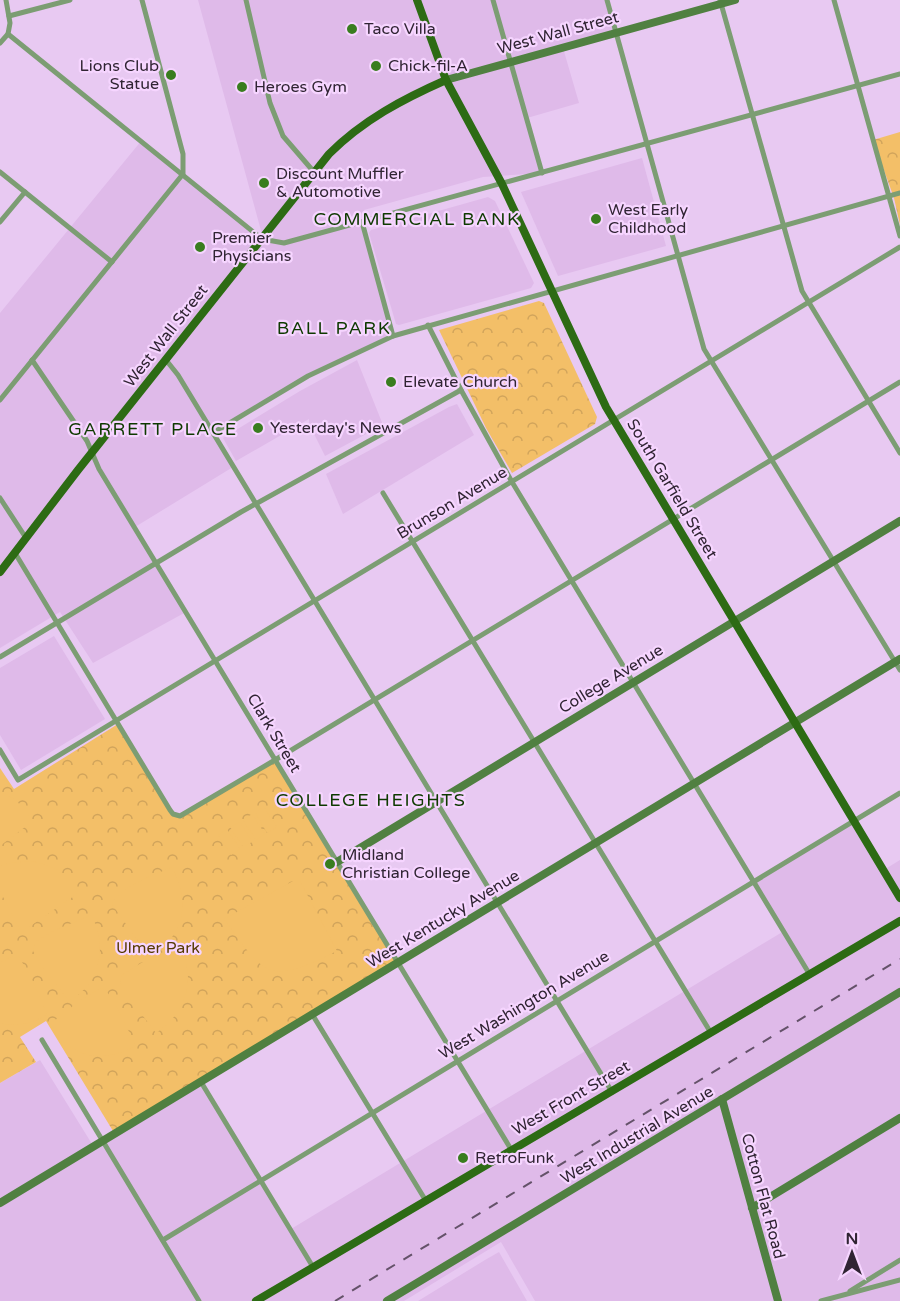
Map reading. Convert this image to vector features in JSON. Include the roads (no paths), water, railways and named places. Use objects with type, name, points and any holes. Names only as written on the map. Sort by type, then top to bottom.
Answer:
[{"type":"main road","name":"South Garfield Street","points":[[417,0],[446,80],[502,184],[614,421],[900,898]]},
{"type":"main road","name":"West Wall Street","points":[[0,572],[328,154],[353,132],[400,102],[446,80]]},
{"type":"main road","name":"West Front Street","points":[[256,1301],[900,921]]},
{"type":"street","points":[[0,43],[10,28],[6,0]]},
{"type":"street","points":[[9,16],[70,0]]},
{"type":"street","points":[[0,400],[183,174],[183,154],[142,0]]},
{"type":"street","points":[[246,0],[270,103],[284,136],[314,172]]},
{"type":"street","points":[[493,0],[542,173]]},
{"type":"street","points":[[607,0],[704,349],[833,561],[898,660],[900,670]]},
{"type":"street","name":"West Wall Street","points":[[446,80],[721,2],[735,0]]},
{"type":"street","points":[[834,0],[900,236]]},
{"type":"street","points":[[721,2],[802,291],[900,453]]},
{"type":"street","points":[[8,34],[261,239],[284,243],[900,74]]},
{"type":"street","points":[[0,172],[112,262]]},
{"type":"street","points":[[0,222],[25,192]]},
{"type":"street","points":[[213,433],[308,376],[393,336],[900,193]]},
{"type":"street","points":[[362,222],[393,336]]},
{"type":"street","name":"Brunson Avenue","points":[[0,750],[18,780],[900,248]]},
{"type":"street","points":[[428,325],[512,482],[810,975]]},
{"type":"street","name":"Clark Street","points":[[32,360],[87,441],[99,470],[512,1150]]},
{"type":"street","points":[[166,360],[178,375],[612,1092]]},
{"type":"street","points":[[15,553],[170,810],[178,816],[187,813],[900,382]]},
{"type":"street","points":[[0,657],[256,504],[461,390]]},
{"type":"street","points":[[384,493],[711,1033]]},
{"type":"street","points":[[0,498],[26,538]]},
{"type":"street","name":"College Avenue","points":[[337,862],[900,521]]},
{"type":"street","name":"West Kentucky Avenue","points":[[0,1203],[898,660]]},
{"type":"street","name":"West Washington Avenue","points":[[162,1240],[900,794]]},
{"type":"street","name":"West Industrial Avenue","points":[[387,1301],[900,992]]},
{"type":"street","points":[[312,1014],[426,1201]]},
{"type":"street","points":[[42,1040],[199,1301]]},
{"type":"street","points":[[201,1082],[313,1267]]},
{"type":"street","name":"Cotton Flat Road","points":[[722,1099],[778,1301]]},
{"type":"street","points":[[752,1208],[900,1118]]},
{"type":"street","points":[[845,1294],[900,1260]]},
{"type":"street","points":[[821,1301],[900,1280]]},
{"type":"railway","points":[[335,1301],[900,959]]},
{"type":"place","name":"Taco Villa","points":[[352,29]]},
{"type":"place","name":"Chick-fil-A","points":[[376,66]]},
{"type":"place","name":"Lions Club Statue","points":[[171,75]]},
{"type":"place","name":"Heroes Gym","points":[[242,87]]},
{"type":"place","name":"Discount Muffler & Automotive","points":[[264,183]]},
{"type":"place","name":"West Early Childhood","points":[[596,219]]},
{"type":"place","name":"Premier Physicians","points":[[200,247]]},
{"type":"place","name":"Elevate Church","points":[[391,382]]},
{"type":"place","name":"Yesterday's News","points":[[258,428]]},
{"type":"place","name":"Midland Christian College","points":[[330,864]]},
{"type":"place","name":"RetroFunk","points":[[463,1158]]},
{"type":"district","name":"COMMERCIAL BANK","points":[[417,219]]},
{"type":"district","name":"BALL PARK","points":[[334,328]]},
{"type":"district","name":"GARRETT PLACE","points":[[153,429]]},
{"type":"district","name":"COLLEGE HEIGHTS","points":[[371,800]]},
{"type":"park label","name":"Ulmer Park","points":[[158,948]]}]
